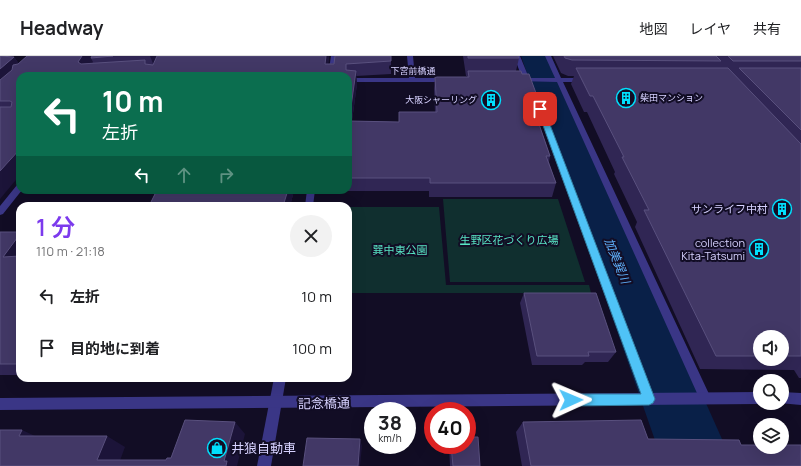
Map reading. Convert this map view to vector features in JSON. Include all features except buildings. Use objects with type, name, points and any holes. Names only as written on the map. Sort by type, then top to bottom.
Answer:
[{"type":"street","points":[[332,72],[334,56]]},
{"type":"street","points":[[410,56],[412,80]]},
{"type":"street","points":[[517,56],[530,80],[654,399]]},
{"type":"street","points":[[548,56],[705,398],[753,398]]},
{"type":"street","name":"下宮前橋通","points":[[352,80],[458,80]]},
{"type":"street","points":[[511,80],[590,80]]},
{"type":"street","points":[[0,212],[16,192]]},
{"type":"street","points":[[264,466],[279,382]]},
{"type":"street","name":"記念橋通","points":[[0,404],[276,403],[705,398]]},
{"type":"street","points":[[789,398],[801,398]]},
{"type":"green space","name":"生野区花づくり広場","points":[[443,199],[558,199],[585,282],[450,282]]},
{"type":"green space","name":"巽中東公園","points":[[352,207],[439,207],[446,285],[589,285],[591,293],[352,293]]},
{"type":"waterway","name":"加美巽川","points":[[536,56],[699,466]]},
{"type":"place","name":"柴田マンション","points":[[626,98]]},
{"type":"place","name":"大阪シャーリング","points":[[491,100]]},
{"type":"place","name":"サンライフ中村","points":[[782,209]]},
{"type":"place","name":"collection Kita-Tatsumi","points":[[759,249]]},
{"type":"place","name":"井狼自動車","points":[[217,448]]},
{"type":"route","points":[[540,109],[649,399],[571,400]]}]
